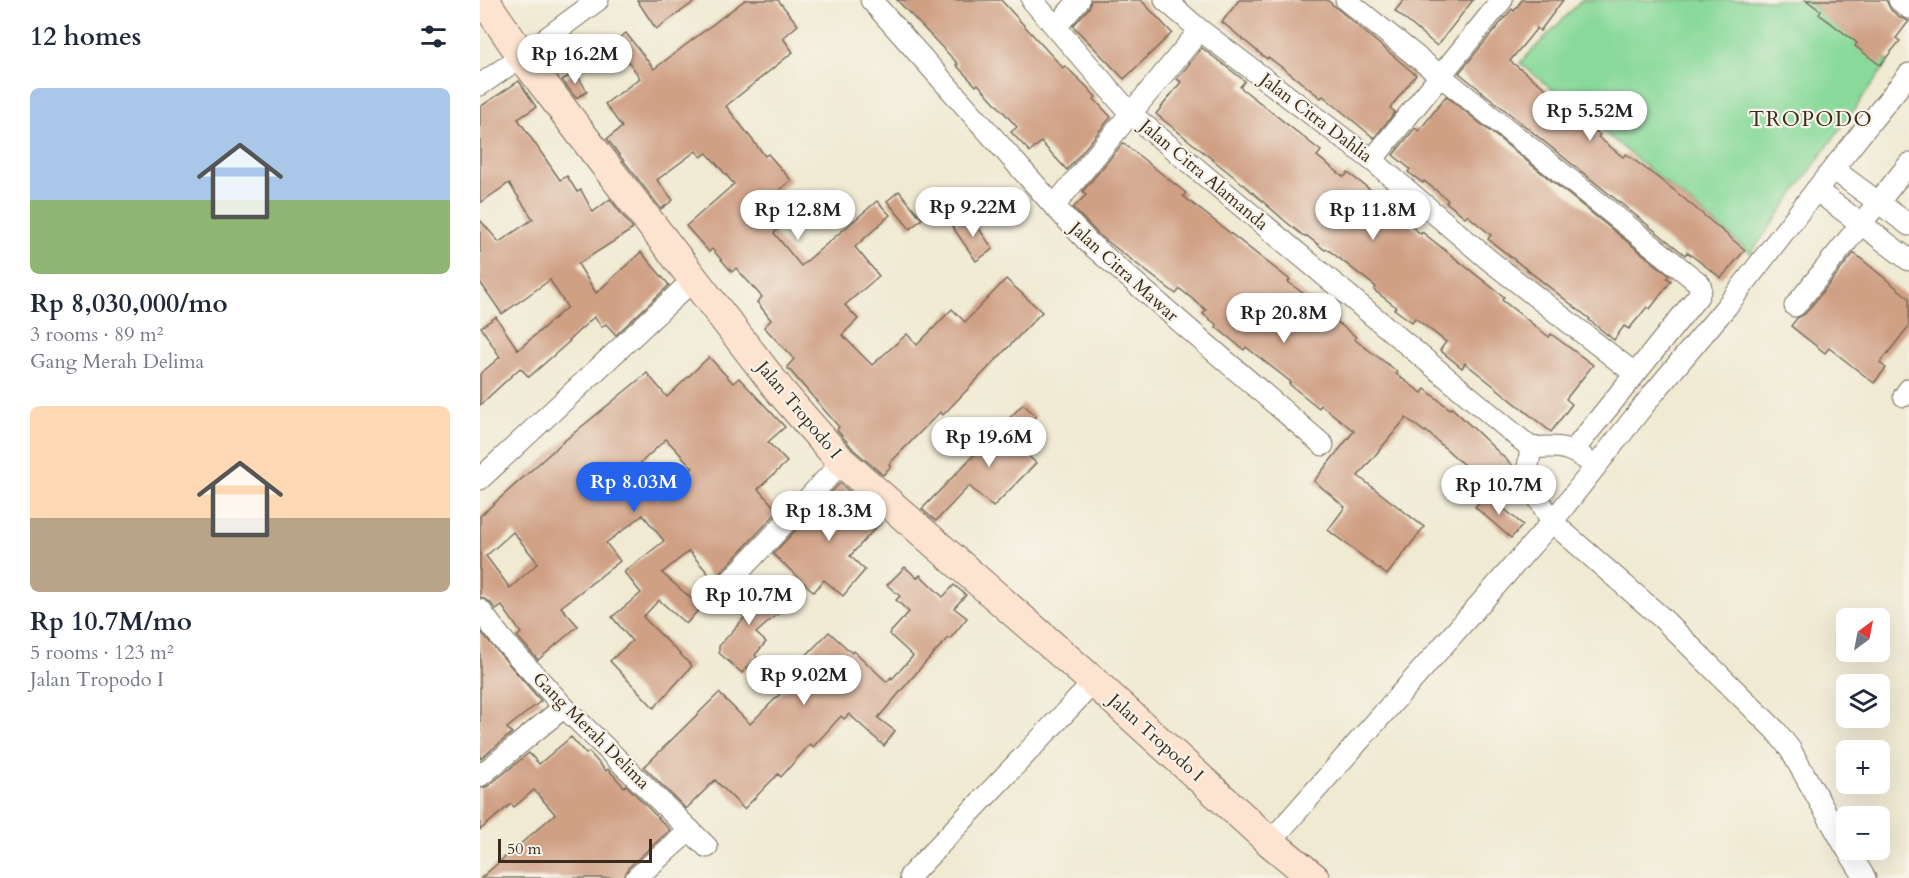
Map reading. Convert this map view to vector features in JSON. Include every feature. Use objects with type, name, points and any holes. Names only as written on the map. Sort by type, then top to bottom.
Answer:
[{"type":"street","name":"Jalan Tropodo I","points":[[484,0],[522,56],[781,392],[842,462],[1094,682],[1270,842],[1314,878]]},
{"type":"street","points":[[480,85],[598,0]]},
{"type":"street","name":"Jalan Citra Mawar","points":[[871,0],[1089,243],[1323,445]]},
{"type":"street","name":"Jalan Citra Alamanda","points":[[1032,0],[1130,113],[1531,448]]},
{"type":"street","points":[[1056,27],[1079,0]]},
{"type":"street","name":"Jalan Citra Dahlia","points":[[1165,0],[1200,30],[1372,160],[1489,261],[1634,373]]},
{"type":"street","points":[[1346,0],[1700,284],[1698,297],[1573,451]]},
{"type":"street","points":[[1372,160],[1502,0]]},
{"type":"street","points":[[1899,0],[1909,8]]},
{"type":"street","points":[[1054,206],[1200,30]]},
{"type":"street","points":[[1270,842],[1552,522],[1727,306],[1909,74]]},
{"type":"street","points":[[1795,306],[1909,164]]},
{"type":"street","points":[[1833,169],[1909,225]]},
{"type":"street","points":[[1816,190],[1909,260]]},
{"type":"street","points":[[480,479],[694,279]]},
{"type":"street","points":[[1595,467],[1573,451],[1556,446],[1531,448],[1527,472],[1532,488],[1552,522],[1662,618],[1776,731],[1790,749],[1836,829]]},
{"type":"street","points":[[722,590],[842,462]]},
{"type":"street","name":"Gang Merah Delima","points":[[480,610],[501,638],[564,707],[707,847]]},
{"type":"street","points":[[910,876],[1094,682]]},
{"type":"street","points":[[480,776],[564,707]]},
{"type":"street","points":[[636,878],[690,830]]},
{"type":"street","points":[[1854,860],[1865,878]]},
{"type":"green space","points":[[1582,0],[1805,0],[1889,61],[1751,253],[1520,63]]},
{"type":"building","points":[[637,0],[697,0],[656,29]]},
{"type":"building","points":[[745,0],[778,0],[798,25],[783,38],[793,52],[726,106],[765,156],[768,154],[791,180],[777,192],[797,213],[774,233],[801,266],[877,201],[890,215],[855,247],[879,276],[845,305],[858,319],[842,335],[872,365],[907,334],[917,345],[952,309],[965,322],[1006,279],[1042,312],[943,415],[940,412],[889,464],[891,466],[883,475],[854,450],[837,430],[839,427],[787,367],[794,359],[764,327],[771,320],[757,302],[762,297],[736,268],[732,272],[712,249],[709,252],[686,226],[734,184],[707,153],[701,157],[696,151],[657,180],[673,200],[661,209],[607,139],[622,127],[605,104],[640,78],[615,41],[626,33],[654,69]]},
{"type":"building","points":[[897,0],[1001,0],[1063,68],[1065,66],[1085,85],[1096,97],[1094,99],[1111,117],[1067,170],[1041,142],[1030,152],[1011,132],[1017,127]]},
{"type":"building","points":[[1091,0],[1141,0],[1172,33],[1124,79],[1073,26],[1089,8]]},
{"type":"building","points":[[1239,0],[1327,0],[1416,75],[1390,108],[1395,112],[1374,138],[1323,96],[1321,98],[1268,57],[1267,59],[1222,22]]},
{"type":"building","points":[[1404,0],[1473,0],[1437,46],[1395,11]]},
{"type":"building","points":[[1522,0],[1563,0],[1540,31],[1537,28],[1510,61],[1571,108],[1600,135],[1598,137],[1623,157],[1626,154],[1674,190],[1745,250],[1721,278],[1687,252],[1685,255],[1459,73]]},
{"type":"building","points":[[1806,0],[1886,0],[1891,10],[1909,21],[1896,38],[1900,41],[1880,65],[1855,46],[1857,43],[1819,14],[1821,11]]},
{"type":"building","points":[[1202,48],[1245,81],[1240,87],[1321,151],[1317,156],[1344,177],[1348,173],[1384,200],[1382,203],[1504,297],[1502,300],[1549,337],[1551,334],[1593,365],[1566,399],[1572,404],[1551,432],[1465,363],[1462,368],[1440,350],[1446,342],[1415,318],[1412,322],[1394,309],[1396,307],[1374,290],[1376,287],[1327,249],[1325,250],[1307,236],[1305,237],[1156,114],[1181,82],[1177,79]]},
{"type":"building","points":[[576,72],[587,92],[576,98],[562,80]]},
{"type":"building","points":[[519,81],[536,107],[518,119],[560,180],[567,176],[577,192],[581,190],[593,212],[610,199],[633,229],[578,264],[596,293],[641,252],[669,285],[616,335],[606,324],[602,327],[594,317],[529,377],[520,368],[480,405],[480,374],[500,357],[481,327],[496,317],[518,350],[567,307],[550,280],[502,314],[480,282],[480,220],[499,242],[533,219],[509,183],[480,203],[480,107]]},
{"type":"building","points":[[1446,96],[1669,275],[1667,278],[1671,281],[1650,309],[1647,307],[1629,329],[1624,326],[1614,340],[1488,239],[1491,235],[1467,215],[1465,217],[1446,202],[1448,200],[1424,181],[1423,183],[1408,172],[1410,169],[1393,155],[1415,128],[1419,131]]},
{"type":"building","points":[[1123,143],[1186,193],[1183,196],[1290,280],[1288,282],[1338,319],[1336,321],[1356,337],[1354,339],[1398,372],[1396,374],[1422,393],[1425,389],[1450,409],[1452,408],[1513,466],[1492,490],[1426,431],[1406,418],[1358,476],[1424,527],[1387,575],[1328,530],[1345,507],[1314,481],[1354,431],[1321,405],[1319,408],[1289,384],[1291,382],[1246,347],[1244,350],[1203,314],[1206,310],[1180,289],[1176,294],[1099,235],[1073,208],[1086,195],[1083,191]]},
{"type":"building","points":[[899,191],[922,219],[910,229],[887,201]]},
{"type":"building","points":[[969,214],[993,249],[976,261],[952,226]]},
{"type":"building","points":[[1854,253],[1909,298],[1909,326],[1880,363],[1886,368],[1874,383],[1829,348],[1825,353],[1791,326],[1797,318],[1805,314]]},
{"type":"building","points":[[709,357],[733,383],[739,378],[785,427],[768,442],[787,462],[758,489],[778,511],[713,581],[710,593],[714,600],[710,603],[700,590],[713,579],[689,551],[662,573],[701,607],[686,624],[659,600],[643,617],[692,666],[654,708],[610,661],[632,641],[612,617],[641,593],[624,572],[664,541],[643,515],[606,543],[620,561],[561,607],[578,626],[538,660],[517,636],[521,633],[502,606],[496,610],[490,602],[480,597],[480,516],[563,442],[647,373],[667,397]],"holes":[[[666,439],[693,468],[687,474],[689,477],[658,499],[631,472]],[[513,532],[538,563],[510,588],[486,556]]]},
{"type":"building","points":[[1023,404],[1036,416],[1012,441],[1036,463],[993,507],[969,486],[936,521],[922,509]]},
{"type":"building","points":[[840,483],[881,522],[850,556],[865,570],[843,596],[824,580],[814,592],[773,554]]},
{"type":"building","points":[[1487,494],[1523,525],[1511,538],[1475,507]]},
{"type":"building","points":[[905,567],[917,578],[920,575],[943,597],[954,585],[966,595],[954,608],[967,618],[878,718],[895,731],[884,746],[849,714],[844,719],[841,716],[813,747],[810,744],[781,777],[778,774],[744,809],[715,780],[686,809],[644,767],[719,693],[750,724],[789,685],[783,679],[829,632],[852,653],[854,651],[887,682],[891,677],[892,679],[913,656],[889,634],[909,612],[896,600],[900,596],[887,585]]},
{"type":"building","points":[[751,577],[782,610],[756,633],[766,642],[755,655],[757,657],[742,673],[719,653],[719,646],[747,615],[732,598]]},
{"type":"building","points":[[480,631],[541,701],[507,728],[512,733],[480,759]]},
{"type":"building","points":[[571,737],[586,754],[589,752],[606,771],[608,769],[624,787],[626,785],[670,830],[628,868],[624,878],[481,878],[555,814],[534,790],[514,807],[511,804],[480,830],[480,788],[488,786],[529,753],[539,764]]},
{"type":"district","name":"TROPODO","points":[[1811,119]]}]
